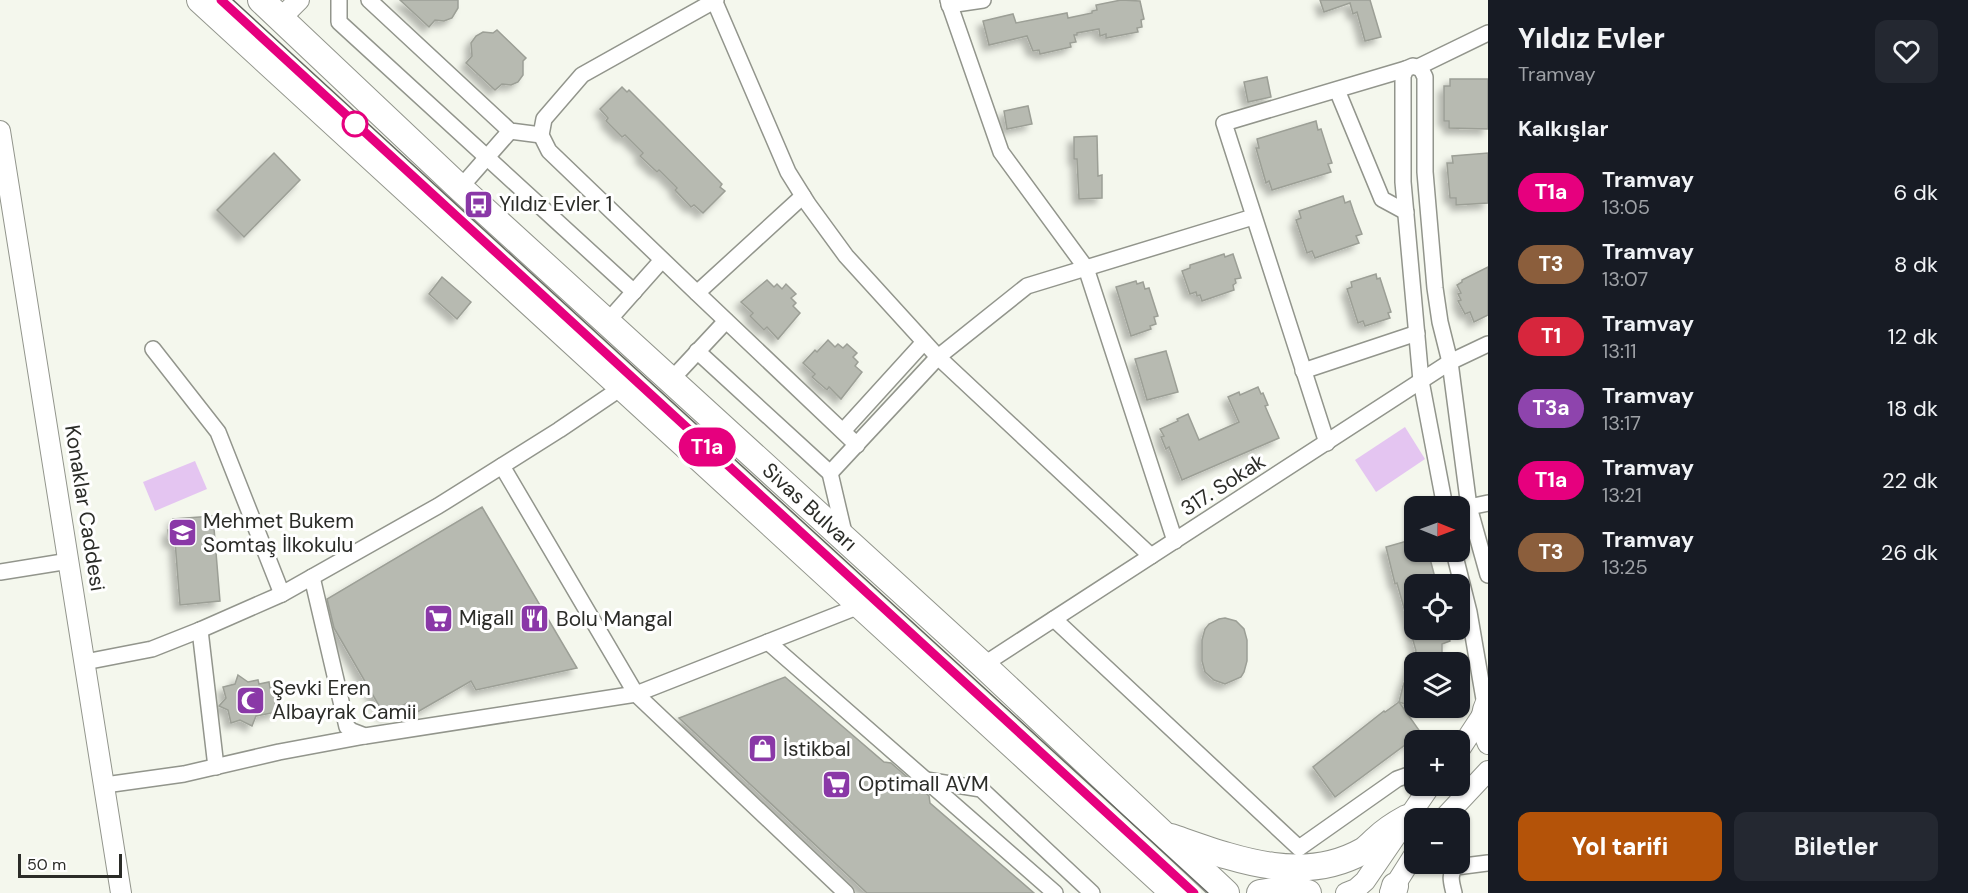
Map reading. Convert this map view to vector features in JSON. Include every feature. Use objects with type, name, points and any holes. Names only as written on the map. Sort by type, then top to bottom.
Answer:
[{"type":"highway","name":"Sivas Bulvarı","points":[[200,0],[1174,893]]},
{"type":"highway","name":"Sivas Bulvarı","points":[[261,0],[460,188],[983,665],[1226,893]]},
{"type":"highway","points":[[1162,833],[1245,862],[1272,867],[1298,867],[1327,864],[1365,850],[1392,826],[1404,820]]},
{"type":"highway","points":[[1149,869],[1163,893]]},
{"type":"highway","points":[[1260,893],[1285,889],[1308,893]]},
{"type":"street","points":[[281,18],[299,0]]},
{"type":"street","points":[[339,0],[339,22],[634,292]]},
{"type":"street","points":[[369,0],[510,131],[542,135]]},
{"type":"street","points":[[857,444],[549,151],[543,141],[544,119],[582,75],[715,0],[788,172],[846,256],[938,357],[1151,556]]},
{"type":"street","points":[[983,0],[949,2],[1001,152],[1086,268],[1175,541]]},
{"type":"street","points":[[1327,443],[1224,123],[1412,68],[1488,33]]},
{"type":"street","points":[[1412,68],[1403,76],[1403,182],[1421,381],[1443,496]]},
{"type":"street","points":[[1412,68],[1424,73],[1425,77],[1425,172],[1431,253],[1440,322],[1450,362],[1468,496]]},
{"type":"street","points":[[1337,90],[1382,199],[1406,212]]},
{"type":"street","name":"Konaklar Caddesi","points":[[0,131],[5,195],[69,561],[121,893]]},
{"type":"street","points":[[460,188],[510,131]]},
{"type":"street","points":[[697,293],[803,196]]},
{"type":"street","points":[[830,473],[938,357],[1027,286],[1253,217]]},
{"type":"street","points":[[607,322],[662,260]]},
{"type":"street","points":[[671,380],[726,321]]},
{"type":"street","points":[[1303,371],[1417,333]]},
{"type":"street","points":[[843,431],[924,342]]},
{"type":"street","name":"317. Sokak","points":[[983,665],[1450,362],[1488,344]]},
{"type":"street","points":[[153,349],[218,432],[282,594]]},
{"type":"street","points":[[697,351],[830,473],[846,540]]},
{"type":"street","points":[[85,662],[152,649],[282,594],[438,506],[621,388]]},
{"type":"street","points":[[502,466],[636,694],[846,893]]},
{"type":"street","points":[[1470,507],[1488,503]]},
{"type":"street","points":[[1470,511],[1488,575]]},
{"type":"street","points":[[0,572],[69,561]]},
{"type":"street","points":[[1456,562],[1469,612],[1485,707],[1483,732],[1488,744]]},
{"type":"street","points":[[312,578],[347,727],[365,736]]},
{"type":"street","points":[[105,785],[153,779],[365,736],[636,694],[862,605]]},
{"type":"street","points":[[1054,619],[1299,848],[1404,777]]},
{"type":"street","points":[[200,630],[216,767]]},
{"type":"street","points":[[768,642],[1055,893]]},
{"type":"street","points":[[1470,732],[1485,707]]},
{"type":"street","points":[[1453,808],[1488,771]]},
{"type":"street","points":[[926,780],[981,789],[1092,893]]},
{"type":"street","points":[[1346,893],[1356,889],[1365,881],[1404,822]]},
{"type":"street","points":[[1454,893],[1451,876],[1456,867],[1488,863]]},
{"type":"street","points":[[1393,891],[1404,872]]},
{"type":"shaded area","points":[[1405,427],[1425,459],[1376,492],[1355,460]]},
{"type":"shaded area","points":[[195,461],[207,489],[155,511],[143,482]]},
{"type":"building","points":[[400,0],[458,0],[458,8],[452,18],[444,21],[435,20],[429,27]]},
{"type":"building","points":[[1121,0],[1140,1],[1144,19],[1141,20],[1142,27],[1137,28],[1138,32],[1106,38],[1106,34],[1100,36],[1099,29],[1077,33],[1074,35],[1076,42],[1070,43],[1071,47],[1040,54],[1039,50],[1033,51],[1027,36],[989,45],[983,21],[1013,14],[1016,23],[1067,13],[1068,18],[1092,13],[1097,10],[1096,5]]},
{"type":"building","points":[[1320,0],[1370,0],[1381,37],[1365,41],[1357,12],[1353,14],[1350,3],[1324,12]]},
{"type":"building","points":[[497,30],[526,58],[523,61],[523,75],[518,82],[511,85],[502,84],[495,90],[466,63],[472,56],[471,43],[476,36],[483,32],[493,33]]},
{"type":"building","points":[[1267,77],[1271,97],[1248,102],[1244,82]]},
{"type":"building","points":[[1450,79],[1488,79],[1488,129],[1449,128],[1449,121],[1444,121],[1444,86],[1450,86]]},
{"type":"building","points":[[622,87],[627,92],[629,90],[722,184],[720,187],[725,191],[703,213],[694,205],[691,207],[675,190],[677,188],[659,170],[657,172],[640,156],[643,153],[625,135],[622,137],[606,121],[608,118],[600,109]]},
{"type":"building","points":[[1028,106],[1032,124],[1007,129],[1004,111]]},
{"type":"building","points":[[1316,121],[1318,130],[1321,129],[1332,163],[1328,164],[1331,172],[1272,190],[1269,181],[1266,183],[1256,148],[1259,148],[1257,139]]},
{"type":"building","points":[[1097,136],[1098,176],[1102,175],[1102,198],[1079,199],[1074,137]]},
{"type":"building","points":[[274,153],[300,180],[244,237],[217,210]]},
{"type":"building","points":[[1488,153],[1488,203],[1456,205],[1456,198],[1450,198],[1447,163],[1453,163],[1452,156]]},
{"type":"building","points":[[1343,196],[1345,203],[1350,201],[1362,234],[1356,236],[1359,243],[1315,258],[1312,251],[1307,253],[1296,220],[1301,218],[1299,211]]},
{"type":"building","points":[[1224,254],[1225,257],[1233,254],[1241,278],[1235,279],[1234,290],[1202,301],[1196,292],[1190,294],[1182,271],[1190,268],[1190,265]]},
{"type":"building","points":[[1488,267],[1488,315],[1474,322],[1470,312],[1465,314],[1458,301],[1461,300],[1458,294],[1461,293],[1457,285],[1462,280]]},
{"type":"building","points":[[1376,274],[1377,279],[1380,278],[1391,312],[1388,313],[1390,318],[1365,326],[1363,321],[1358,323],[1347,289],[1352,287],[1351,282]]},
{"type":"building","points":[[442,277],[471,302],[457,319],[429,294]]},
{"type":"building","points":[[767,280],[774,287],[777,284],[782,289],[786,284],[796,294],[791,298],[796,303],[793,306],[800,313],[778,339],[767,327],[764,330],[750,316],[753,313],[741,302]]},
{"type":"building","points":[[1136,281],[1137,284],[1143,282],[1145,289],[1149,288],[1158,316],[1154,317],[1156,324],[1150,326],[1151,329],[1131,336],[1116,287]]},
{"type":"building","points":[[828,340],[835,347],[838,344],[843,348],[847,344],[857,353],[853,357],[858,362],[855,366],[862,372],[841,399],[829,387],[827,390],[812,377],[815,374],[803,363]]},
{"type":"building","points":[[1166,351],[1178,392],[1147,400],[1135,359]]},
{"type":"building","points":[[1258,387],[1268,405],[1265,406],[1279,438],[1182,480],[1169,447],[1166,449],[1161,437],[1164,436],[1160,429],[1188,414],[1199,440],[1239,422],[1228,397],[1239,392],[1240,395]]},
{"type":"building","points":[[482,507],[577,668],[476,690],[471,681],[414,714],[407,703],[385,716],[334,628],[327,599]]},
{"type":"building","points":[[213,516],[220,601],[180,605],[175,541],[169,542],[168,530],[174,530],[173,519]]},
{"type":"building","points":[[1404,542],[1404,562],[1431,562],[1434,574],[1404,574],[1404,608],[1397,583],[1395,584],[1386,547]]},
{"type":"building","points":[[1225,618],[1236,621],[1244,629],[1247,640],[1247,661],[1241,677],[1225,684],[1214,680],[1205,672],[1202,661],[1202,640],[1209,624]]},
{"type":"building","points":[[1413,640],[1450,640],[1442,644],[1442,652],[1416,651]]},
{"type":"building","name":"Şevki Eren Albayrak Camii","points":[[238,675],[248,682],[258,680],[259,684],[269,682],[270,688],[276,687],[279,700],[275,701],[277,712],[256,716],[252,726],[240,720],[231,723],[228,710],[219,706],[226,698],[223,687],[235,684]]},
{"type":"building","name":"Optimall AVM","points":[[785,677],[884,762],[891,763],[929,796],[930,803],[1034,893],[867,893],[679,718]]},
{"type":"building","points":[[1404,683],[1404,704],[1399,702]]},
{"type":"building","points":[[1399,702],[1404,709],[1404,718],[1410,718],[1419,730],[1404,730],[1404,746],[1335,797],[1313,767]]},
{"type":"tram line","name":"T1a","points":[[221,0],[1194,893]]},
{"type":"tram line","points":[[233,0],[1208,893]]},
{"type":"tram line","points":[[707,447],[1194,893]]},
{"type":"place","name":"Yıldız Evler 1","points":[[478,204]]},
{"type":"place","name":"Mehmet Bukem Somtaş İlkokulu","points":[[182,533]]},
{"type":"place","name":"Migall","points":[[438,618]]},
{"type":"place","name":"Bolu Mangal","points":[[535,619]]},
{"type":"place","name":"Şevki Eren Albayrak Camii","points":[[251,700]]},
{"type":"place","name":"İstikbal","points":[[762,749]]},
{"type":"place","name":"Optimall AVM","points":[[837,784]]}]
